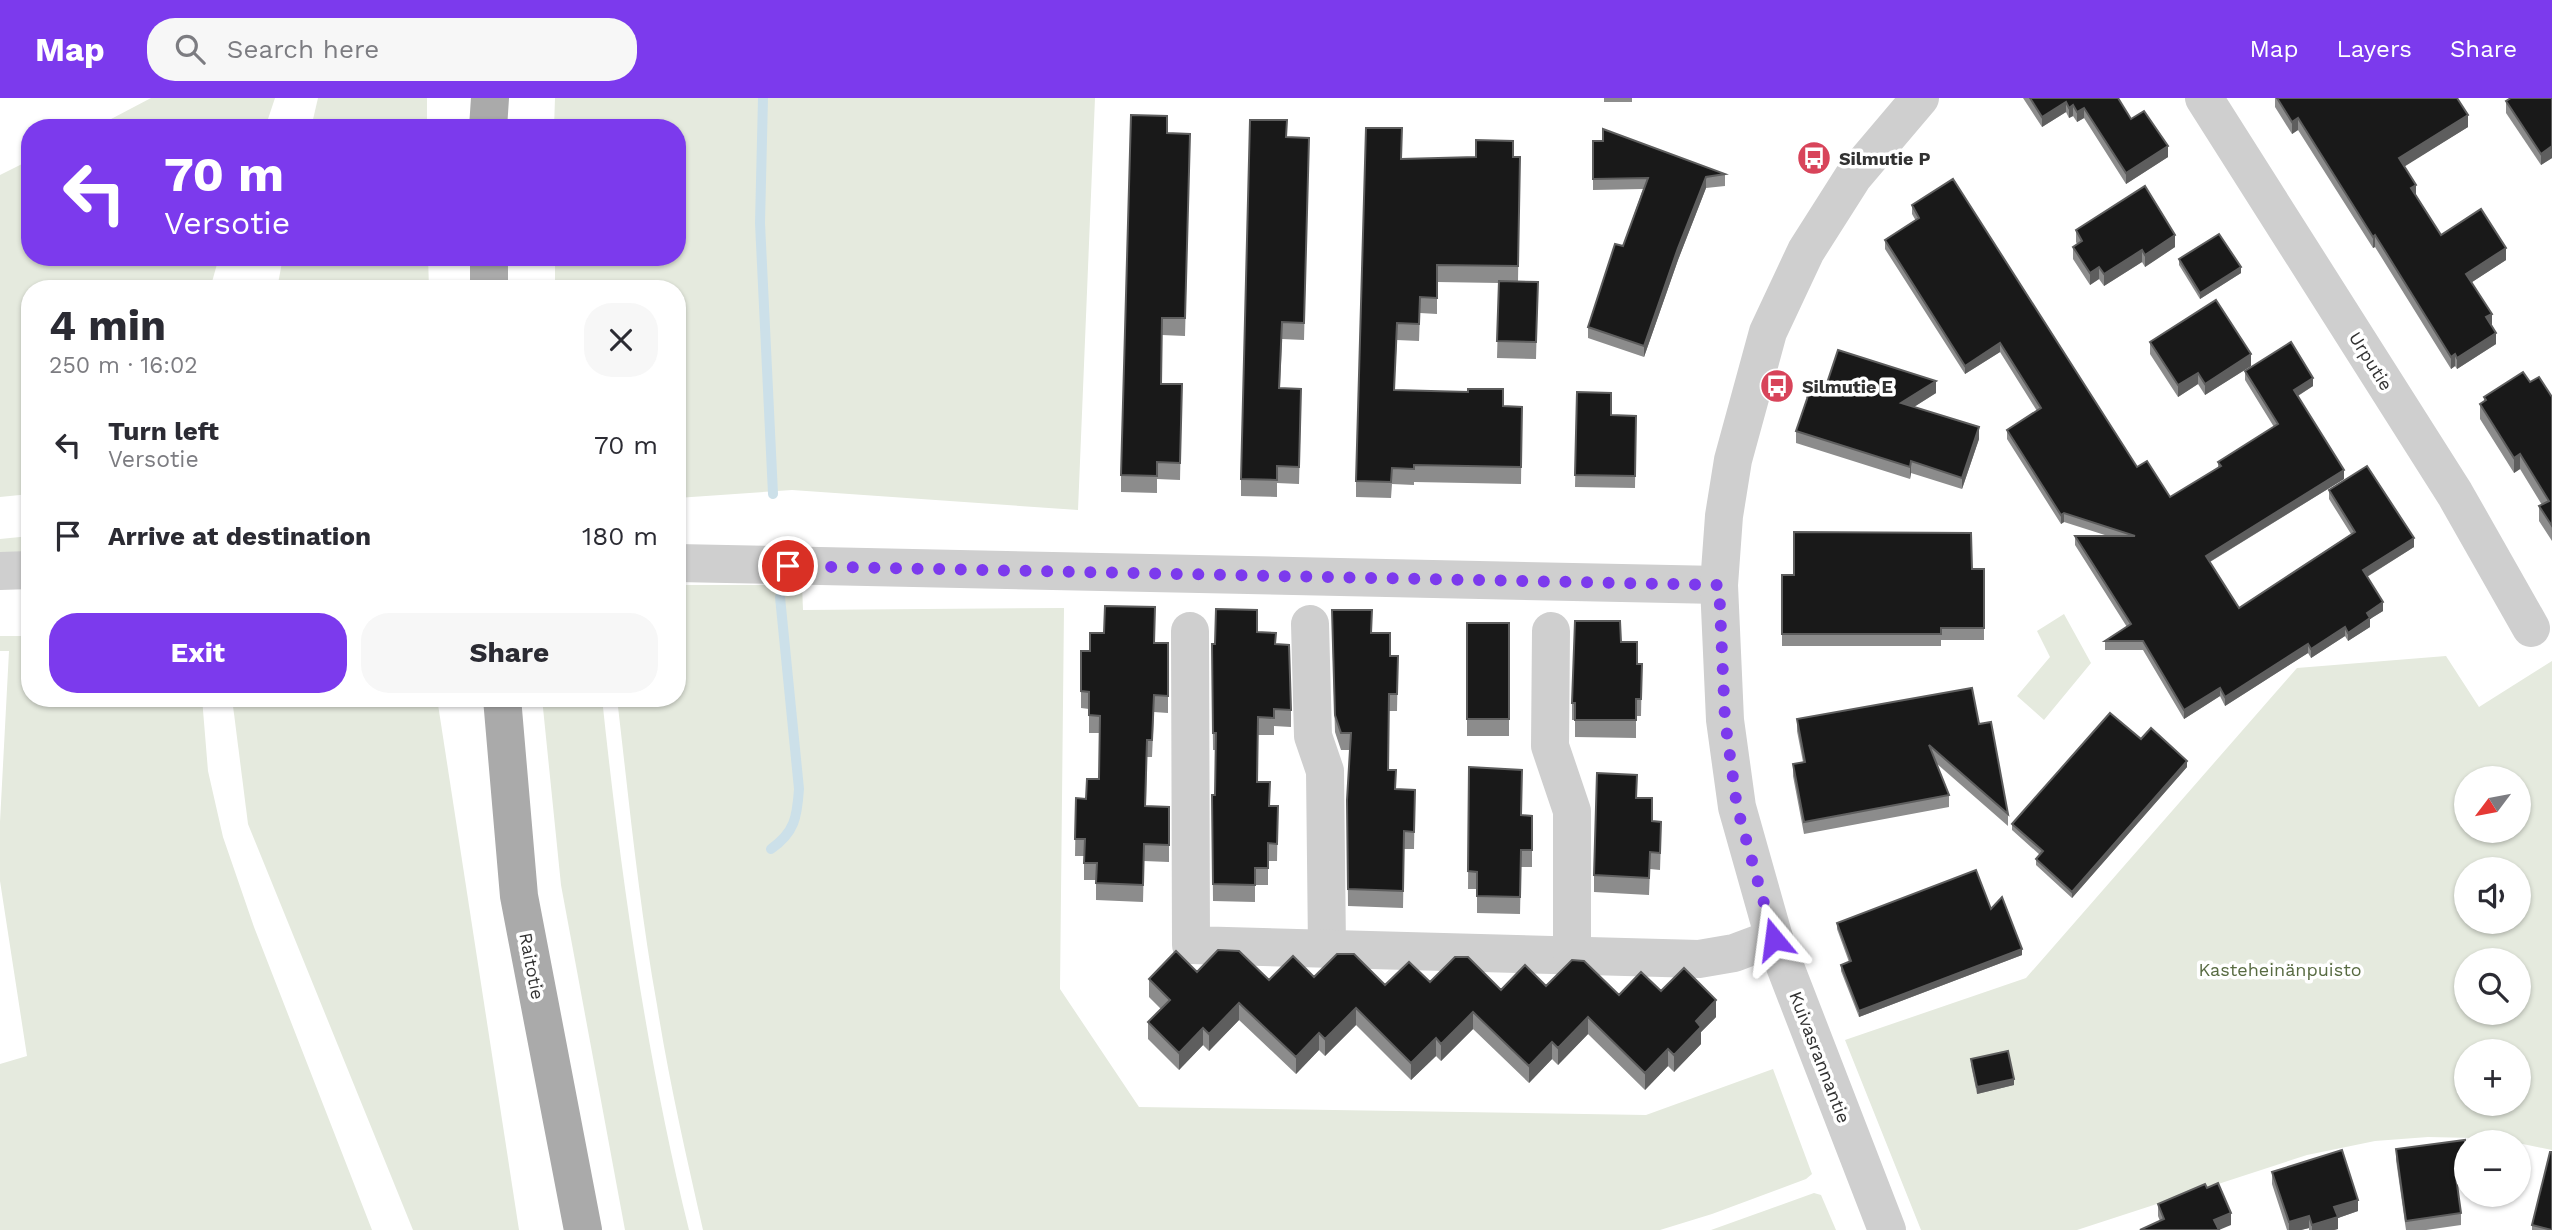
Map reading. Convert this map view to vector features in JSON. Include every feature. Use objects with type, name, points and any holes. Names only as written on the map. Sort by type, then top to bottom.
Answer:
[{"type":"main road","points":[[489,119],[490,98]]},
{"type":"main road","name":"Raitotie","points":[[503,707],[519,896],[583,1230]]},
{"type":"street","name":"Kuivasrannantie","points":[[1887,1230],[1774,939],[1737,807],[1725,720],[1719,585],[1724,516],[1733,460],[1768,332],[1806,251],[1853,177],[1920,98]]},
{"type":"street","name":"Urputie","points":[[2204,98],[2455,494],[2531,628]]},
{"type":"street","points":[[686,563],[1719,585]]},
{"type":"street","points":[[0,571],[21,570]]},
{"type":"street","points":[[1310,624],[1313,736],[1325,771],[1327,948]]},
{"type":"street","points":[[1190,631],[1191,945],[1699,959],[1734,953],[1774,939]]},
{"type":"street","points":[[1551,631],[1550,746],[1572,811],[1572,955]]},
{"type":"green space","points":[[151,98],[275,98],[268,119],[111,119]]},
{"type":"green space","points":[[318,98],[427,98],[427,119],[313,119]]},
{"type":"green space","points":[[555,98],[1095,98],[1078,510],[792,490],[686,497],[686,280],[555,280],[555,266],[686,266],[686,119],[554,119]]},
{"type":"green space","points":[[21,164],[21,266],[216,266],[213,280],[21,280],[21,495],[0,497],[0,175]]},
{"type":"green space","points":[[281,266],[428,266],[429,280],[279,280]]},
{"type":"green space","points":[[21,537],[21,555],[0,556],[0,539]]},
{"type":"green space","points":[[686,585],[802,585],[803,610],[1064,608],[1060,989],[1139,1107],[1646,1115],[1773,1069],[1812,1174],[1806,1179],[1712,1214],[1660,1230],[703,1230],[672,1090],[635,852],[618,707],[686,707]]},
{"type":"green space","points":[[2064,614],[2091,663],[2044,720],[2017,696],[2050,657],[2037,631]]},
{"type":"green space","points":[[0,636],[21,636],[21,707],[203,707],[208,771],[223,837],[254,927],[372,1230],[0,1230],[0,1064],[27,1056],[0,881],[0,822],[9,651],[0,651]]},
{"type":"green space","name":"Kasteheinänpuisto","points":[[2446,656],[2479,707],[2552,661],[2552,1150],[2531,1146],[2531,1130],[2454,1130],[2454,1138],[2375,1141],[2307,1155],[2077,1230],[1921,1230],[1845,1040],[2026,978],[2297,668]]},
{"type":"green space","points":[[233,707],[438,707],[519,1230],[413,1230],[248,824]]},
{"type":"green space","points":[[543,707],[603,707],[636,966],[660,1098],[689,1230],[625,1230],[561,885]]},
{"type":"green space","points":[[1814,1193],[1821,1195],[1836,1230],[1711,1230]]},
{"type":"building","points":[[2030,98],[2118,98],[2131,119],[2144,111],[2168,146],[2126,173],[2084,108],[2077,112],[2073,105],[2069,108],[2066,102],[2042,117]]},
{"type":"building","points":[[2277,98],[2457,98],[2468,115],[2399,158],[2416,185],[2411,188],[2441,235],[2481,209],[2506,248],[2466,274],[2492,314],[2486,317],[2496,333],[2457,358],[2455,354],[2451,357],[2298,118],[2292,122]]},
{"type":"building","points":[[2511,98],[2552,98],[2552,146],[2541,154],[2506,101]]},
{"type":"building","points":[[1131,115],[1167,116],[1167,133],[1190,134],[1185,318],[1162,318],[1161,384],[1182,384],[1180,463],[1157,462],[1157,476],[1121,475]]},
{"type":"building","points":[[1250,120],[1287,120],[1286,137],[1309,138],[1304,323],[1282,322],[1279,388],[1301,389],[1299,467],[1277,466],[1277,480],[1241,479]]},
{"type":"building","points":[[1366,128],[1402,128],[1401,159],[1476,157],[1476,140],[1513,141],[1513,157],[1520,157],[1518,266],[1437,265],[1437,298],[1420,297],[1419,324],[1397,323],[1394,390],[1468,392],[1468,389],[1503,389],[1503,406],[1522,407],[1521,467],[1414,465],[1414,469],[1392,468],[1391,482],[1356,481]]},
{"type":"building","points":[[1603,129],[1725,174],[1706,177],[1644,346],[1588,327],[1615,244],[1623,246],[1648,178],[1593,179],[1593,141],[1603,141]]},
{"type":"building","points":[[1953,179],[2137,467],[2147,461],[2170,497],[2221,466],[2218,462],[2278,424],[2245,371],[2291,342],[2313,378],[2294,390],[2344,470],[2206,556],[2239,608],[2355,532],[2329,490],[2367,466],[2414,538],[2363,570],[2383,602],[2367,613],[2370,618],[2348,633],[2345,627],[2311,649],[2308,644],[2225,697],[2220,688],[2184,710],[2143,641],[2105,641],[2131,624],[2075,536],[2135,536],[2064,513],[2061,515],[2007,430],[2041,408],[2000,343],[1965,366],[1885,240],[1919,218],[1912,205]]},
{"type":"building","points":[[2145,186],[2175,235],[2145,255],[2142,250],[2104,274],[2099,267],[2090,273],[2073,247],[2082,241],[2076,230]]},
{"type":"building","points":[[2219,234],[2241,267],[2200,293],[2179,259]]},
{"type":"building","points":[[1499,281],[1538,282],[1536,342],[1497,341]]},
{"type":"building","points":[[2216,300],[2251,354],[2205,384],[2198,373],[2178,385],[2150,342]]},
{"type":"building","points":[[1838,350],[1936,381],[1901,403],[1979,427],[1962,478],[1911,461],[1910,467],[1796,431],[1811,381],[1826,386]]},
{"type":"building","points":[[2523,372],[2530,382],[2539,377],[2552,397],[2552,526],[2539,506],[2549,501],[2520,454],[2514,458],[2480,404],[2486,400],[2484,397]]},
{"type":"building","points":[[1577,392],[1611,393],[1611,415],[1636,416],[1635,476],[1575,475]]},
{"type":"building","points":[[1794,532],[1971,533],[1972,569],[1984,569],[1984,628],[1941,628],[1941,634],[1782,634],[1782,575],[1794,575]]},
{"type":"building","points":[[1105,606],[1155,607],[1154,643],[1168,643],[1168,696],[1154,695],[1152,740],[1147,740],[1145,806],[1169,807],[1169,845],[1144,844],[1143,885],[1096,883],[1097,863],[1084,863],[1085,839],[1075,839],[1076,798],[1086,799],[1087,779],[1099,779],[1100,716],[1089,715],[1089,692],[1081,691],[1081,651],[1090,651],[1090,633],[1104,633]]},
{"type":"building","points":[[1216,609],[1257,610],[1257,632],[1276,633],[1275,644],[1289,645],[1291,710],[1274,709],[1274,718],[1258,717],[1257,782],[1270,782],[1269,806],[1278,806],[1277,844],[1268,843],[1268,868],[1255,868],[1255,885],[1213,884],[1212,795],[1215,795],[1216,733],[1213,733],[1212,644],[1215,644]]},
{"type":"building","points":[[1332,610],[1372,610],[1371,633],[1390,633],[1390,656],[1398,656],[1397,694],[1389,694],[1388,770],[1396,770],[1395,789],[1415,790],[1414,832],[1404,831],[1403,891],[1348,889],[1347,800],[1351,733],[1341,733],[1335,715]]},
{"type":"building","points":[[1575,621],[1620,621],[1621,642],[1637,642],[1637,664],[1642,664],[1641,699],[1636,699],[1636,720],[1575,720],[1575,703],[1572,703]]},
{"type":"building","points":[[1467,623],[1509,623],[1509,719],[1467,719]]},
{"type":"building","points":[[1972,688],[1979,724],[1991,722],[2008,814],[1929,745],[1949,795],[1804,822],[1793,764],[1805,762],[1797,719]]},
{"type":"building","points":[[2110,713],[2141,739],[2151,728],[2187,761],[2072,892],[2036,859],[2043,851],[2012,824]]},
{"type":"building","points":[[1469,767],[1522,770],[1521,815],[1532,816],[1532,850],[1521,850],[1520,897],[1477,896],[1477,872],[1468,871]]},
{"type":"building","points":[[1597,773],[1637,775],[1636,798],[1652,798],[1652,821],[1661,822],[1660,853],[1650,852],[1649,878],[1594,875]]},
{"type":"building","points":[[1976,870],[1991,909],[2002,897],[2022,949],[1859,1011],[1841,965],[1851,961],[1837,923]]},
{"type":"building","points":[[1218,950],[1239,951],[1269,980],[1293,956],[1314,977],[1337,954],[1354,954],[1385,985],[1409,962],[1430,982],[1455,957],[1468,957],[1501,990],[1525,965],[1546,986],[1572,960],[1584,961],[1619,995],[1641,972],[1661,991],[1684,968],[1716,1000],[1696,1021],[1701,1027],[1674,1055],[1668,1049],[1645,1073],[1588,1017],[1558,1048],[1552,1042],[1529,1066],[1473,1012],[1441,1044],[1436,1038],[1411,1063],[1356,1008],[1325,1039],[1319,1033],[1296,1057],[1239,1003],[1209,1034],[1203,1028],[1179,1053],[1148,1022],[1170,1000],[1149,979],[1176,951],[1197,972]]},
{"type":"building","points":[[2008,1051],[2014,1079],[1977,1087],[1971,1059]]},
{"type":"building","points":[[2454,1141],[2454,1207],[2460,1207],[2461,1213],[2406,1221],[2396,1149]]},
{"type":"building","points":[[2342,1150],[2358,1200],[2334,1207],[2338,1217],[2312,1225],[2309,1216],[2289,1222],[2272,1172]]},
{"type":"building","points":[[2552,1152],[2552,1230],[2532,1225]]},
{"type":"building","points":[[2218,1183],[2231,1213],[2214,1220],[2219,1230],[2140,1230],[2164,1219],[2158,1204],[2205,1184],[2207,1188]]},
{"type":"waterway","points":[[763,98],[760,223],[773,494]]},
{"type":"waterway","points":[[771,849],[790,830],[797,808],[799,789],[780,597]]},
{"type":"place","name":"Silmutie P","points":[[1814,158]]},
{"type":"place","name":"Silmutie E","points":[[1777,386]]},
{"type":"route","points":[[788,566],[1719,585],[1725,720],[1737,807],[1774,939]]}]
